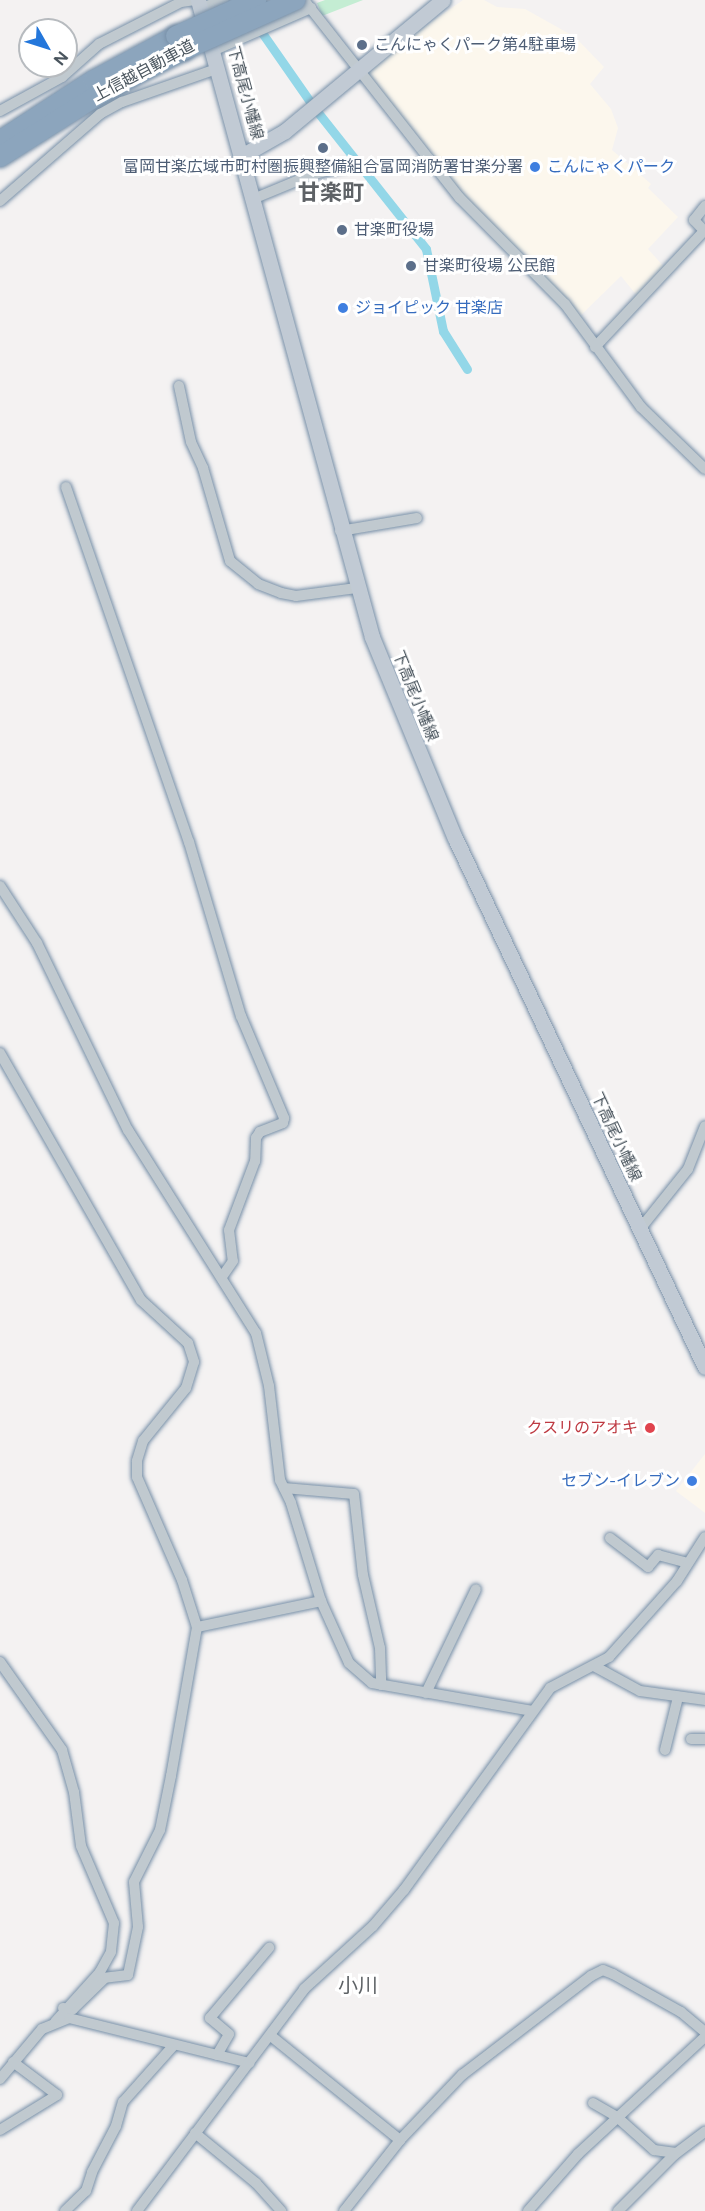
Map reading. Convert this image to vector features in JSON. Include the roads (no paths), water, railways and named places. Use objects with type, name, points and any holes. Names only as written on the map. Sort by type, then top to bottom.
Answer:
[{"type":"highway","name":"上信越自動車道","points":[[0,157],[180,43],[256,0]]},
{"type":"highway","name":"上信越自動車道","points":[[0,141],[94,80],[180,43],[303,3]]},
{"type":"main road","points":[[243,155],[285,131],[443,0]]},
{"type":"main road","name":"下高尾小幡線","points":[[198,3],[215,50],[356,588],[390,684],[454,838],[705,1367]]},
{"type":"street","points":[[0,111],[62,77],[99,44],[181,2],[224,0]]},
{"type":"street","points":[[215,50],[303,3],[460,198],[565,304],[641,407],[705,469]]},
{"type":"street","points":[[0,201],[100,114],[122,102],[219,68]]},
{"type":"street","points":[[253,199],[311,175],[353,164]]},
{"type":"street","points":[[595,347],[705,231],[694,220],[705,206]]},
{"type":"street","points":[[179,386],[191,442],[203,468],[230,561],[258,585],[281,593],[296,596],[356,588]]},
{"type":"street","points":[[66,487],[189,842],[241,1016],[284,1118],[283,1123],[260,1132],[256,1138],[255,1161],[229,1230],[233,1261],[222,1277]]},
{"type":"street","points":[[340,531],[417,518]]},
{"type":"street","points":[[0,886],[37,943],[128,1130],[256,1333],[264,1356],[274,1446],[284,1488],[321,1601],[349,1663],[372,1683],[533,1711]]},
{"type":"street","points":[[0,1053],[141,1300],[193,1349],[193,1373],[186,1388],[143,1441],[137,1477],[182,1580],[197,1627],[160,1830],[134,1881],[138,1927],[128,1976],[105,1978],[73,2009],[63,2008]]},
{"type":"street","points":[[640,1229],[688,1169],[705,1126]]},
{"type":"street","points":[[284,1488],[354,1494],[363,1575],[380,1648],[381,1684]]},
{"type":"street","points":[[137,2211],[271,2036],[304,1989],[357,1942],[404,1890],[550,1688],[609,1657],[631,1634],[688,1563],[705,1537]]},
{"type":"street","points":[[610,1538],[648,1567],[658,1555],[688,1563]]},
{"type":"street","points":[[426,1693],[476,1589]]},
{"type":"street","points":[[197,1627],[321,1601]]},
{"type":"street","points":[[0,1662],[62,1750],[74,1792],[81,1846],[114,1923],[111,1952],[100,1972],[63,2008],[55,2022]]},
{"type":"street","points":[[594,1666],[640,1691],[705,1700]]},
{"type":"street","points":[[665,1750],[678,1697]]},
{"type":"street","points":[[691,1739],[705,1739]]},
{"type":"street","points":[[217,2055],[229,2034],[210,2018],[269,1948]]},
{"type":"street","points":[[344,2211],[400,2140],[476,2061],[603,1970],[681,2012],[705,2032]]},
{"type":"street","points":[[0,2079],[42,2029],[55,2022],[81,2019],[249,2063]]},
{"type":"street","points":[[271,2036],[400,2140]]},
{"type":"street","points":[[528,2211],[617,2117],[705,2037]]},
{"type":"street","points":[[65,2211],[86,2191],[123,2102],[174,2045]]},
{"type":"street","points":[[0,2130],[57,2095],[13,2062]]},
{"type":"street","points":[[593,2103],[617,2117],[654,2150],[676,2153]]},
{"type":"street","points":[[618,2211],[676,2153],[705,2132]]},
{"type":"street","points":[[195,2133],[256,2183],[281,2211]]},
{"type":"waterway","points":[[258,27],[316,110],[426,249],[443,331],[467,369]]},
{"type":"place","name":"こんにゃくパーク第4駐車場","points":[[362,45]]},
{"type":"place","name":"富岡甘楽広域市町村圏振興整備組合富岡消防署甘楽分署","points":[[323,148]]},
{"type":"place","name":"こんにゃくパーク","points":[[535,167]]},
{"type":"place","name":"甘楽町役場","points":[[342,230]]},
{"type":"place","name":"甘楽町役場 公民館","points":[[411,266]]},
{"type":"place","name":"ジョイピック 甘楽店","points":[[343,308]]},
{"type":"place","name":"クスリのアオキ","points":[[650,1428]]},
{"type":"place","name":"セブン-イレブン","points":[[692,1481]]},
{"type":"district","name":"甘楽町","points":[[331,193]]},
{"type":"district","name":"小川","points":[[358,1985]]}]
